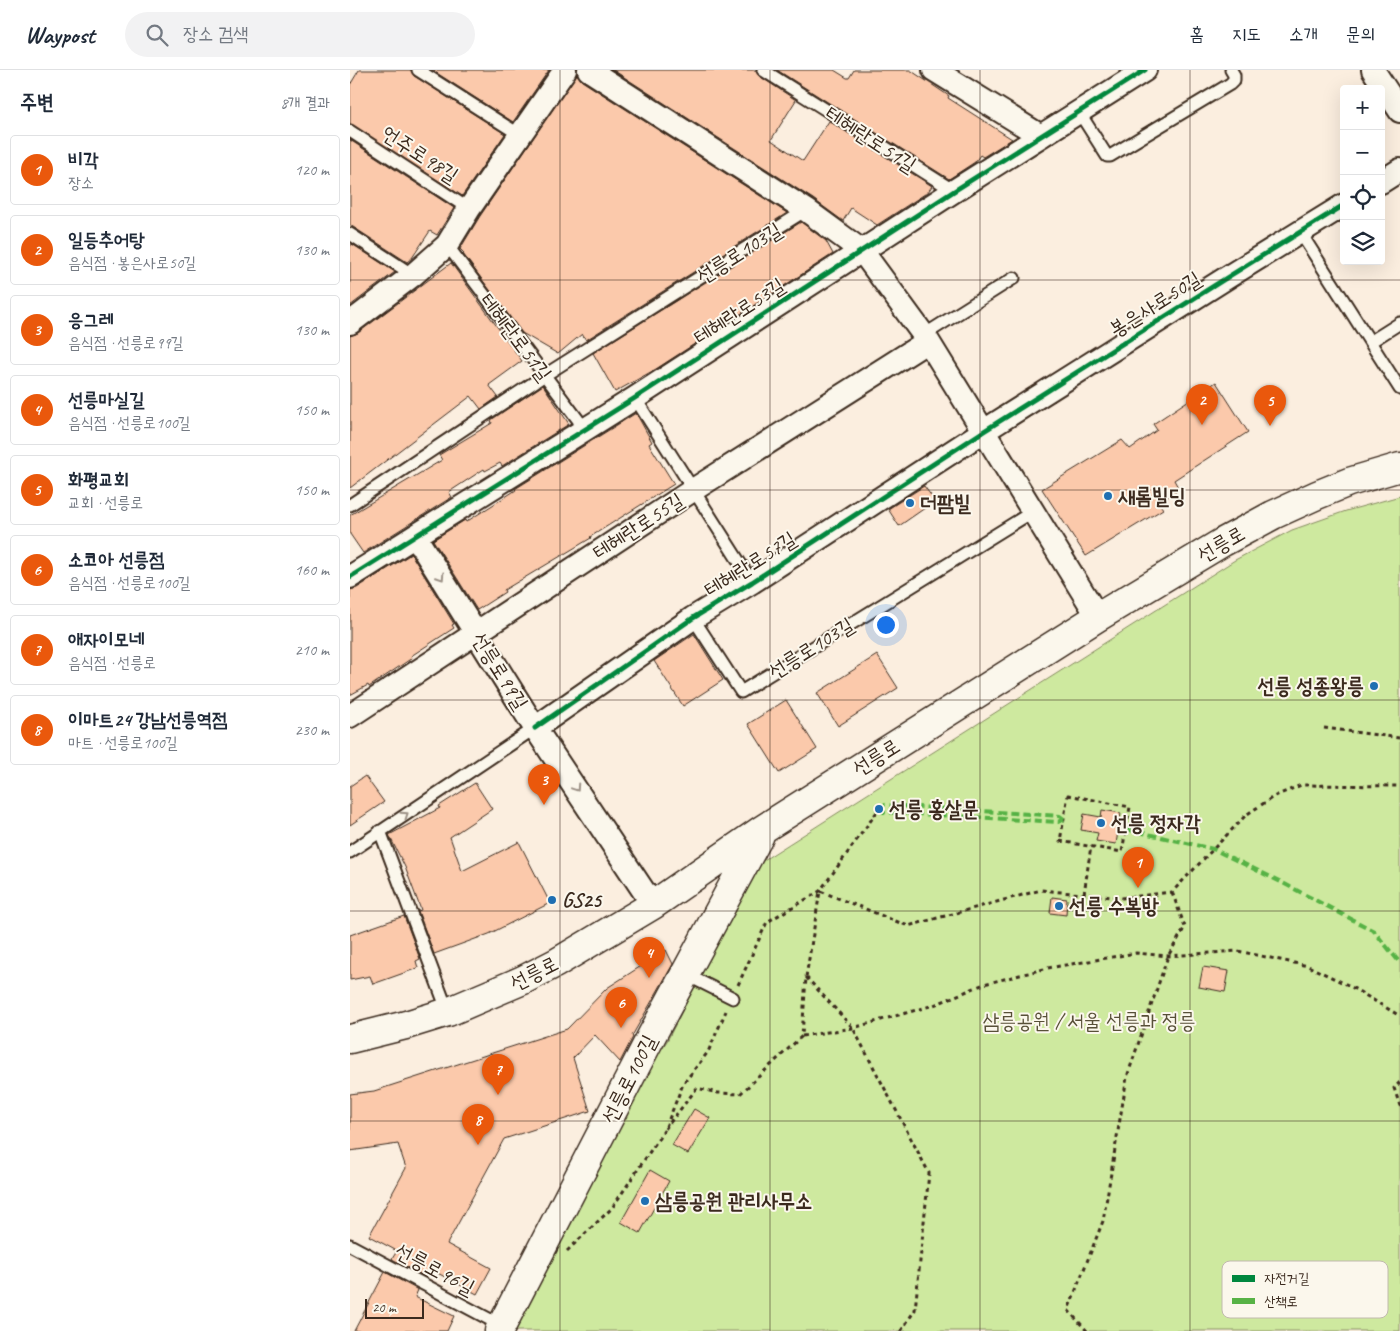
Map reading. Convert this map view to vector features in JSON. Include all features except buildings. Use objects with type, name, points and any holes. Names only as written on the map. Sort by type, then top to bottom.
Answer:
[{"type":"main road","name":"선릉로","points":[[350,1039],[448,1012],[523,980],[653,905],[763,829],[1098,616],[1223,542],[1273,516],[1349,482],[1400,467]]},
{"type":"main road","name":"선릉로100길","points":[[500,1329],[684,974],[763,829]]},
{"type":"street","points":[[350,323],[413,275],[447,245],[468,209],[564,70]]},
{"type":"street","name":"선릉로103길","points":[[589,70],[806,210],[862,251],[926,338],[1098,616]]},
{"type":"street","name":"테헤란로53길","points":[[350,577],[635,398],[954,191],[1145,70]]},
{"type":"street","points":[[1373,70],[1400,111]]},
{"type":"street","points":[[938,71],[1041,136]]},
{"type":"street","points":[[1385,179],[1400,170]]},
{"type":"street","name":"봉은사로50길","points":[[984,432],[1340,207]]},
{"type":"street","name":"테헤란로55길","points":[[350,716],[926,338]]},
{"type":"street","name":"테헤란로57길","points":[[536,728],[693,618],[984,432]]},
{"type":"street","name":"선릉로99길","points":[[415,536],[536,728],[653,905]]},
{"type":"lane","points":[[418,70],[520,135]]},
{"type":"lane","name":"테헤란로51길","points":[[763,70],[954,191]]},
{"type":"lane","points":[[1079,112],[1107,156],[1110,156],[1230,84],[1234,80],[1231,70]]},
{"type":"lane","name":"언주로98길","points":[[350,131],[468,209]]},
{"type":"lane","name":"선릉로103길","points":[[545,375],[806,210]]},
{"type":"lane","points":[[1300,232],[1400,389]]},
{"type":"lane","points":[[350,234],[413,275]]},
{"type":"lane","name":"테헤란로51길","points":[[447,245],[585,429]]},
{"type":"lane","points":[[926,338],[1014,278]]},
{"type":"lane","points":[[1370,342],[1400,323]]},
{"type":"lane","points":[[350,505],[545,375]]},
{"type":"lane","points":[[635,398],[752,582]]},
{"type":"lane","name":"선릉로103길","points":[[693,618],[741,692],[1032,512]]},
{"type":"lane","name":"테헤란로57길","points":[[350,852],[536,728]]},
{"type":"lane","points":[[380,831],[448,1012]]},
{"type":"lane","points":[[684,974],[732,998]]},
{"type":"lane","name":"선릉로96길","points":[[350,1245],[500,1329]]},
{"type":"path","points":[[1324,728],[1400,738]]},
{"type":"path","points":[[820,891],[908,926],[1041,890],[1122,898],[1172,892],[1246,815],[1273,797],[1301,785],[1400,786]]},
{"type":"path","points":[[1068,795],[1130,807],[1122,852],[1090,846],[1060,841],[1068,795]]},
{"type":"path","points":[[664,1129],[683,1084],[708,1052],[766,922],[820,891],[879,809]]},
{"type":"path","points":[[1084,894],[1090,846]]},
{"type":"path","points":[[802,1036],[806,977],[820,891]]},
{"type":"path","points":[[1088,1331],[1068,1310],[1103,1221],[1127,1078],[1168,956],[1185,927],[1172,892]]},
{"type":"path","points":[[564,1254],[612,1208],[664,1129],[697,1088],[718,1093],[740,1094],[802,1036],[853,1028],[934,1005],[984,984],[1048,968],[1136,953],[1168,956],[1238,950],[1308,966],[1348,985],[1400,1016]]},
{"type":"path","points":[[806,977],[853,1028],[929,1173],[915,1310],[901,1331]]},
{"type":"path","points":[[1400,1082],[1394,1088],[1400,1106]]},
{"type":"green space","name":"삼릉공원 / 서울 선릉과 정릉","points":[[1400,496],[1400,1331],[504,1331],[651,1064],[667,1041],[756,865],[1235,560],[1292,530],[1346,511]]},
{"type":"marked path","points":[[879,809],[884,805],[1060,816],[1064,819]]},
{"type":"marked path","points":[[879,809],[883,812],[1059,822],[1064,819]]},
{"type":"marked path","points":[[1126,829],[1213,849],[1281,882],[1374,931],[1400,963]]},
{"type":"cycle path","points":[[350,577],[635,398],[954,191],[1145,70]]},
{"type":"cycle path","points":[[535,728],[693,618],[752,582],[984,431],[1340,207]]},
{"type":"place","name":"일등추어탕","points":[[1202,425]]},
{"type":"place","name":"화평교회","points":[[1270,426]]},
{"type":"place","name":"새롬빌딩","points":[[1108,496]]},
{"type":"place","name":"더팜빌","points":[[910,503]]},
{"type":"place","name":"선릉 성종왕릉","points":[[1374,686]]},
{"type":"place","name":"응그레","points":[[544,805]]},
{"type":"place","name":"선릉 홍살문","points":[[879,809]]},
{"type":"place","name":"선릉 정자각","points":[[1101,823]]},
{"type":"place","name":"비각","points":[[1138,888]]},
{"type":"place","name":"GS25","points":[[552,900]]},
{"type":"place","name":"선릉 수복방","points":[[1059,906]]},
{"type":"place","name":"선릉마실길","points":[[649,978]]},
{"type":"place","name":"소코아 선릉점","points":[[621,1028]]},
{"type":"place","name":"애자이모네","points":[[498,1095]]},
{"type":"place","name":"이마트24 강남선릉역점","points":[[478,1145]]},
{"type":"place","name":"삼릉공원 관리사무소","points":[[645,1201]]}]
